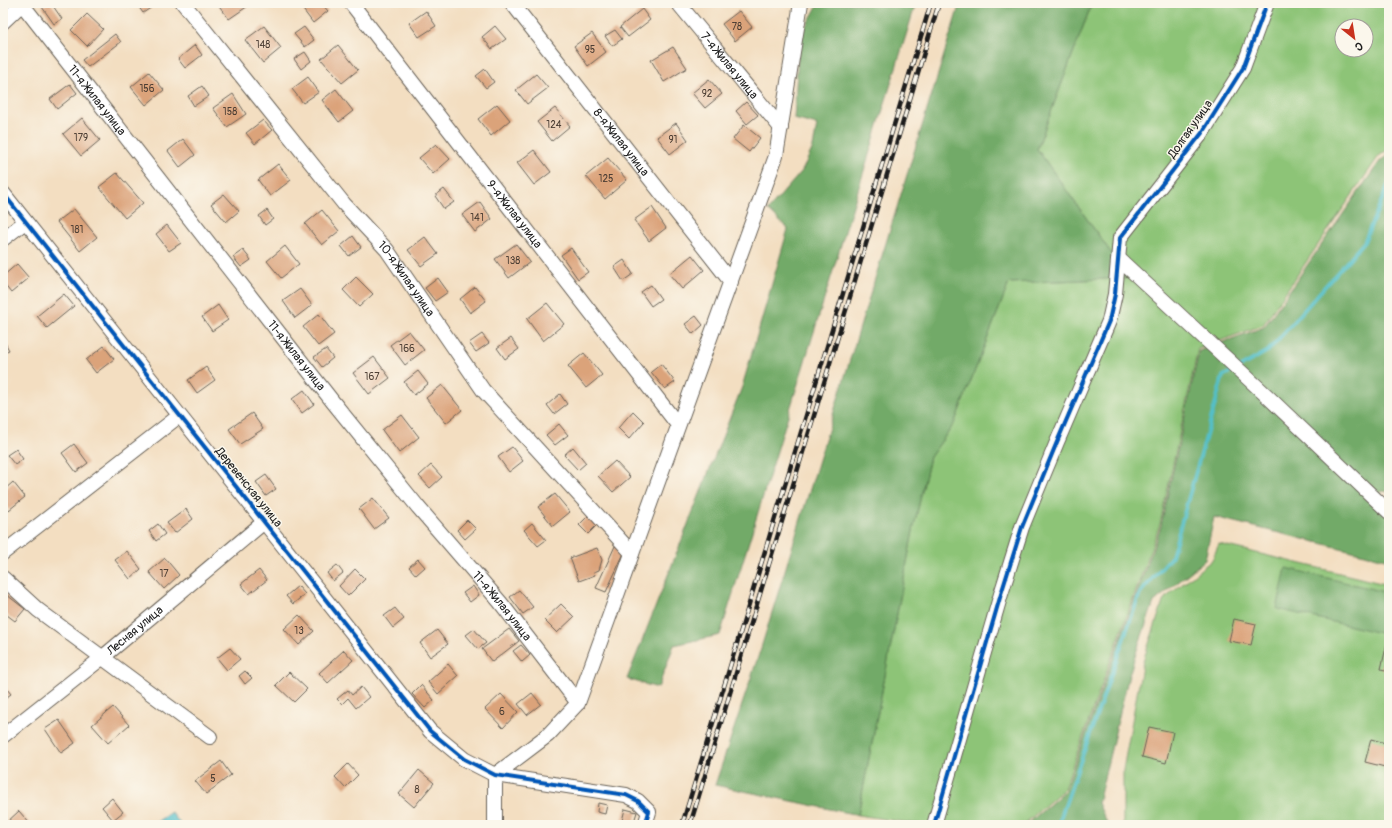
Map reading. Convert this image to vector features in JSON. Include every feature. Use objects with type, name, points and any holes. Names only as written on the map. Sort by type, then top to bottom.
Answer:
[{"type":"street","name":"10-я Жилая улица","points":[[183,3],[344,204],[387,250],[483,390],[632,553]]},
{"type":"street","name":"9-я Жилая улица","points":[[351,3],[678,425]]},
{"type":"street","name":"8-я Жилая улица","points":[[512,3],[731,282]]},
{"type":"street","name":"7-я Жилая улица","points":[[678,3],[781,128]]},
{"type":"street","points":[[495,825],[495,775],[548,735],[578,703],[776,156],[801,3]]},
{"type":"street","name":"Долгая улица","points":[[934,825],[1022,527],[1057,442],[1100,346],[1109,321],[1115,294],[1120,238],[1202,133],[1243,68],[1267,3]]},
{"type":"street","points":[[3,22],[22,4]]},
{"type":"street","name":"11-я Жилая улица","points":[[22,4],[333,402],[418,507],[500,602],[578,703]]},
{"type":"street","name":"Деревенская улица","points":[[3,193],[430,731],[464,759],[495,775],[626,795],[638,801],[649,812],[645,825]]},
{"type":"street","points":[[3,239],[25,222]]},
{"type":"street","points":[[1119,259],[1266,395],[1389,512]]},
{"type":"street","points":[[3,553],[179,416]]},
{"type":"street","name":"Лесная улица","points":[[3,736],[103,657],[264,522]]},
{"type":"street","points":[[3,578],[38,610],[210,737]]},
{"type":"green space","points":[[819,3],[916,3],[720,635],[674,645],[658,688],[627,679],[742,387],[788,229],[768,210],[802,171],[813,147],[817,125],[794,119],[799,38]]},
{"type":"green space","points":[[960,3],[1092,3],[1037,149],[1129,278],[1009,283],[954,424],[930,457],[914,526],[858,815],[715,785],[761,648]]},
{"type":"green space","points":[[1092,3],[1389,3],[1389,149],[1379,156],[1263,325],[1198,349],[1160,524],[1064,789],[1023,825],[924,825],[858,815],[914,526],[930,457],[954,424],[1009,283],[1129,278],[1037,149]]},
{"type":"green space","points":[[1389,154],[1389,492],[1380,491],[1389,517],[1389,560],[1214,517],[1205,560],[1154,602],[1138,647],[1129,675],[1098,803],[1108,825],[1026,825],[1065,791],[1161,526],[1199,351],[1264,327],[1380,161]]},
{"type":"green space","points":[[1219,544],[1389,585],[1389,825],[1123,825],[1123,770],[1143,661],[1164,599],[1212,560]]},
{"type":"green space","points":[[1286,568],[1389,593],[1389,635],[1277,609]]},
{"type":"water","points":[[171,812],[181,825],[152,825]]},
{"type":"building","points":[[48,3],[51,3],[62,19],[54,24],[42,7]]},
{"type":"building","points":[[136,3],[158,3],[143,13]]},
{"type":"building","points":[[217,3],[246,3],[248,6],[229,19]]},
{"type":"building","points":[[298,3],[321,3],[328,11],[313,23]]},
{"type":"building","points":[[642,9],[650,20],[628,37],[620,27]]},
{"type":"building","points":[[426,11],[436,26],[419,37],[409,23]]},
{"type":"building","points":[[739,11],[752,27],[735,41],[722,24]]},
{"type":"building","points":[[87,14],[103,29],[87,46],[71,30]]},
{"type":"building","points":[[264,26],[281,48],[263,63],[245,40]]},
{"type":"building","points":[[495,26],[506,39],[492,49],[482,37]]},
{"type":"building","points":[[304,27],[314,40],[305,47],[294,34]]},
{"type":"building","points":[[615,30],[622,39],[612,46],[605,36]]},
{"type":"building","points":[[592,33],[606,52],[588,66],[574,46]]},
{"type":"building","points":[[115,34],[121,42],[88,67],[82,60]]},
{"type":"building","points":[[195,45],[202,55],[185,68],[178,59]]},
{"type":"building","points":[[338,45],[358,70],[342,83],[321,59]]},
{"type":"building","points":[[673,47],[687,68],[664,82],[651,60]]},
{"type":"building","points":[[305,52],[311,61],[301,69],[294,59]]},
{"type":"building","points":[[485,69],[494,82],[486,88],[476,76]]},
{"type":"building","points":[[149,72],[164,90],[146,105],[131,87]]},
{"type":"building","points":[[536,74],[548,88],[527,104],[516,90]]},
{"type":"building","points":[[308,77],[319,92],[303,103],[292,89]]},
{"type":"building","points":[[709,79],[722,94],[705,108],[692,93]]},
{"type":"building","points":[[70,84],[77,93],[57,109],[50,99]]},
{"type":"building","points":[[202,86],[209,96],[194,106],[188,96]]},
{"type":"building","points":[[336,89],[353,111],[339,122],[322,100]]},
{"type":"building","points":[[233,94],[246,114],[227,127],[213,108]]},
{"type":"building","points":[[746,102],[758,115],[747,124],[736,111]]},
{"type":"building","points":[[497,104],[510,120],[491,136],[478,119]]},
{"type":"building","points":[[555,108],[570,126],[552,141],[537,122]]},
{"type":"building","points":[[82,118],[100,140],[81,156],[63,134]]},
{"type":"building","points":[[263,120],[272,130],[255,144],[246,133]]},
{"type":"building","points":[[676,123],[688,140],[670,154],[657,137]]},
{"type":"building","points":[[744,125],[760,138],[749,152],[733,139]]},
{"type":"building","points":[[183,139],[195,155],[180,167],[168,151]]},
{"type":"building","points":[[436,144],[450,159],[433,174],[419,158]]},
{"type":"building","points":[[534,150],[551,172],[534,185],[517,163]]},
{"type":"building","points":[[608,158],[627,180],[605,199],[586,176]]},
{"type":"building","points":[[278,164],[291,180],[270,196],[258,180]]},
{"type":"building","points":[[117,173],[143,203],[125,218],[99,187]]},
{"type":"building","points":[[444,189],[454,202],[444,209],[435,196]]},
{"type":"building","points":[[224,194],[239,211],[226,222],[211,204]]},
{"type":"building","points":[[480,202],[492,219],[475,232],[462,215]]},
{"type":"building","points":[[652,207],[666,228],[649,241],[634,220]]},
{"type":"building","points":[[74,209],[97,237],[80,251],[57,222]]},
{"type":"building","points":[[267,210],[273,219],[265,225],[259,216]]},
{"type":"building","points":[[322,210],[339,231],[322,245],[305,224]]},
{"type":"building","points":[[167,225],[181,243],[169,251],[156,234]]},
{"type":"building","points":[[353,236],[361,247],[349,256],[341,246]]},
{"type":"building","points":[[425,237],[438,254],[421,266],[408,250]]},
{"type":"building","points":[[516,244],[530,262],[509,278],[495,259]]},
{"type":"building","points":[[285,246],[299,264],[281,278],[267,261]]},
{"type":"building","points":[[571,248],[588,272],[578,279],[561,255]]},
{"type":"building","points":[[243,250],[251,260],[241,267],[233,257]]},
{"type":"building","points":[[692,255],[704,270],[682,289],[669,274]]},
{"type":"building","points":[[624,260],[633,274],[623,281],[614,267]]},
{"type":"building","points":[[17,264],[29,278],[11,293],[3,283],[3,276]]},
{"type":"building","points":[[356,277],[373,294],[359,307],[343,290]]},
{"type":"building","points":[[438,278],[448,292],[435,301],[425,288]]},
{"type":"building","points":[[651,285],[661,299],[651,306],[641,292]]},
{"type":"building","points":[[475,287],[486,301],[470,313],[460,299]]},
{"type":"building","points":[[300,289],[312,305],[295,318],[283,301]]},
{"type":"building","points":[[64,294],[74,306],[47,328],[37,316]]},
{"type":"building","points":[[547,303],[564,324],[543,341],[527,319]]},
{"type":"building","points":[[218,305],[228,320],[212,331],[202,317]]},
{"type":"building","points":[[319,314],[334,334],[318,346],[303,327]]},
{"type":"building","points":[[696,316],[703,325],[693,334],[685,324]]},
{"type":"building","points":[[409,331],[424,350],[405,365],[390,345]]},
{"type":"building","points":[[482,334],[489,343],[476,352],[469,343]]},
{"type":"building","points":[[511,338],[519,349],[505,359],[497,348]]},
{"type":"building","points":[[3,339],[9,350],[3,353]]},
{"type":"building","points":[[104,346],[114,359],[96,373],[86,360]]},
{"type":"building","points":[[326,349],[333,358],[322,367],[314,357]]},
{"type":"building","points":[[584,353],[602,375],[586,388],[568,366]]},
{"type":"building","points":[[374,357],[390,378],[369,394],[353,373]]},
{"type":"building","points":[[661,364],[675,382],[665,389],[651,372]]},
{"type":"building","points":[[206,367],[215,380],[197,393],[188,380]]},
{"type":"building","points":[[418,371],[428,384],[414,395],[404,382]]},
{"type":"building","points":[[442,385],[462,410],[446,423],[426,398]]},
{"type":"building","points":[[304,390],[314,404],[302,413],[292,399]]},
{"type":"building","points":[[560,394],[567,404],[554,414],[547,405]]},
{"type":"building","points":[[633,411],[644,422],[629,439],[618,428]]},
{"type":"building","points":[[252,413],[263,429],[240,444],[229,429]]},
{"type":"building","points":[[402,415],[419,437],[399,453],[382,430]]},
{"type":"building","points":[[559,424],[568,435],[555,445],[546,435]]},
{"type":"building","points":[[74,444],[88,463],[76,472],[62,453]]},
{"type":"building","points":[[512,447],[523,461],[509,472],[498,457]]},
{"type":"building","points":[[573,447],[586,463],[578,470],[564,455]]},
{"type":"building","points":[[16,449],[23,459],[15,465],[7,455]]},
{"type":"building","points":[[615,461],[630,477],[613,492],[598,476]]},
{"type":"building","points":[[431,465],[442,477],[430,488],[419,476]]},
{"type":"building","points":[[266,475],[276,489],[266,496],[256,482]]},
{"type":"building","points":[[13,482],[25,497],[9,510],[3,503],[3,491]]},
{"type":"building","points":[[555,494],[570,512],[553,526],[538,507]]},
{"type":"building","points":[[373,498],[389,518],[374,529],[359,509]]},
{"type":"building","points":[[186,509],[193,519],[175,533],[167,523]]},
{"type":"building","points":[[589,515],[598,524],[588,534],[579,525]]},
{"type":"building","points":[[467,520],[476,529],[465,539],[457,530]]},
{"type":"building","points":[[532,523],[546,540],[538,546],[524,530]]},
{"type":"building","points":[[158,524],[165,534],[156,541],[149,531]]},
{"type":"building","points":[[615,546],[625,551],[606,592],[596,588]]},
{"type":"building","points":[[597,548],[602,560],[599,570],[594,572],[595,575],[579,581],[570,558]]},
{"type":"building","points":[[127,551],[141,569],[130,579],[115,560]]},
{"type":"building","points":[[165,558],[179,575],[164,589],[149,572]]},
{"type":"building","points":[[418,559],[425,567],[416,575],[409,567]]},
{"type":"building","points":[[337,565],[343,573],[333,581],[327,573]]},
{"type":"building","points":[[355,569],[365,579],[348,596],[339,586]]},
{"type":"building","points":[[259,570],[267,580],[249,594],[241,584]]},
{"type":"building","points":[[298,586],[305,594],[293,604],[286,596]]},
{"type":"building","points":[[473,586],[479,595],[470,602],[463,593]]},
{"type":"building","points":[[519,590],[533,607],[523,614],[510,597]]},
{"type":"building","points":[[3,592],[25,609],[15,621],[3,612]]},
{"type":"building","points":[[561,604],[574,617],[557,633],[544,620]]},
{"type":"building","points":[[395,608],[404,619],[393,628],[384,616]]},
{"type":"building","points":[[299,615],[314,631],[299,645],[284,629]]},
{"type":"building","points":[[1234,619],[1256,624],[1251,645],[1229,641]]},
{"type":"building","points":[[474,629],[486,643],[478,649],[466,635]]},
{"type":"building","points":[[509,629],[519,641],[492,662],[482,649]]},
{"type":"building","points":[[437,630],[448,644],[430,657],[420,643]]},
{"type":"building","points":[[1387,643],[1389,644],[1389,671],[1381,669]]},
{"type":"building","points":[[521,645],[530,655],[522,662],[513,651]]},
{"type":"building","points":[[230,648],[240,659],[227,670],[217,658]]},
{"type":"building","points":[[344,650],[353,660],[328,683],[319,673]]},
{"type":"building","points":[[448,664],[458,676],[438,694],[428,682]]},
{"type":"building","points":[[245,671],[252,678],[245,684],[239,676]]},
{"type":"building","points":[[289,672],[307,689],[294,702],[276,685]]},
{"type":"building","points":[[3,684],[11,694],[3,700]]},
{"type":"building","points":[[421,685],[434,700],[425,708],[412,694]]},
{"type":"building","points":[[361,687],[369,697],[356,708],[348,698],[342,704],[337,699],[348,690],[352,695]]},
{"type":"building","points":[[532,693],[541,704],[527,715],[518,704]]},
{"type":"building","points":[[501,694],[518,712],[503,728],[485,709]]},
{"type":"building","points":[[113,707],[129,725],[108,743],[92,725]]},
{"type":"building","points":[[59,720],[75,743],[61,753],[45,729]]},
{"type":"building","points":[[1149,727],[1173,732],[1166,763],[1142,757]]},
{"type":"building","points":[[1371,739],[1389,744],[1389,768],[1365,762]]},
{"type":"building","points":[[221,761],[231,775],[206,794],[195,781]]},
{"type":"building","points":[[348,764],[358,775],[345,788],[335,777]]},
{"type":"building","points":[[419,770],[434,783],[414,807],[399,794]]},
{"type":"building","points":[[112,798],[123,812],[113,820],[102,807]]},
{"type":"building","points":[[598,803],[607,805],[605,814],[597,812]]},
{"type":"building","points":[[625,809],[637,812],[633,825],[622,821]]},
{"type":"building","points":[[19,811],[31,825],[8,825],[6,823]]},
{"type":"waterway","points":[[1240,367],[1268,351],[1364,242],[1389,183]]},
{"type":"waterway","points":[[1058,825],[1140,593],[1172,556],[1223,376],[1235,370]]},
{"type":"railway","points":[[682,825],[931,3]]},
{"type":"railway","points":[[690,825],[939,3]]},
{"type":"cycle path","points":[[934,825],[1022,527],[1109,321],[1115,294],[1120,238],[1202,133],[1243,68],[1267,3]]},
{"type":"cycle path","points":[[3,193],[430,731],[464,759],[495,775],[626,795],[638,801],[649,812],[645,825]]}]
